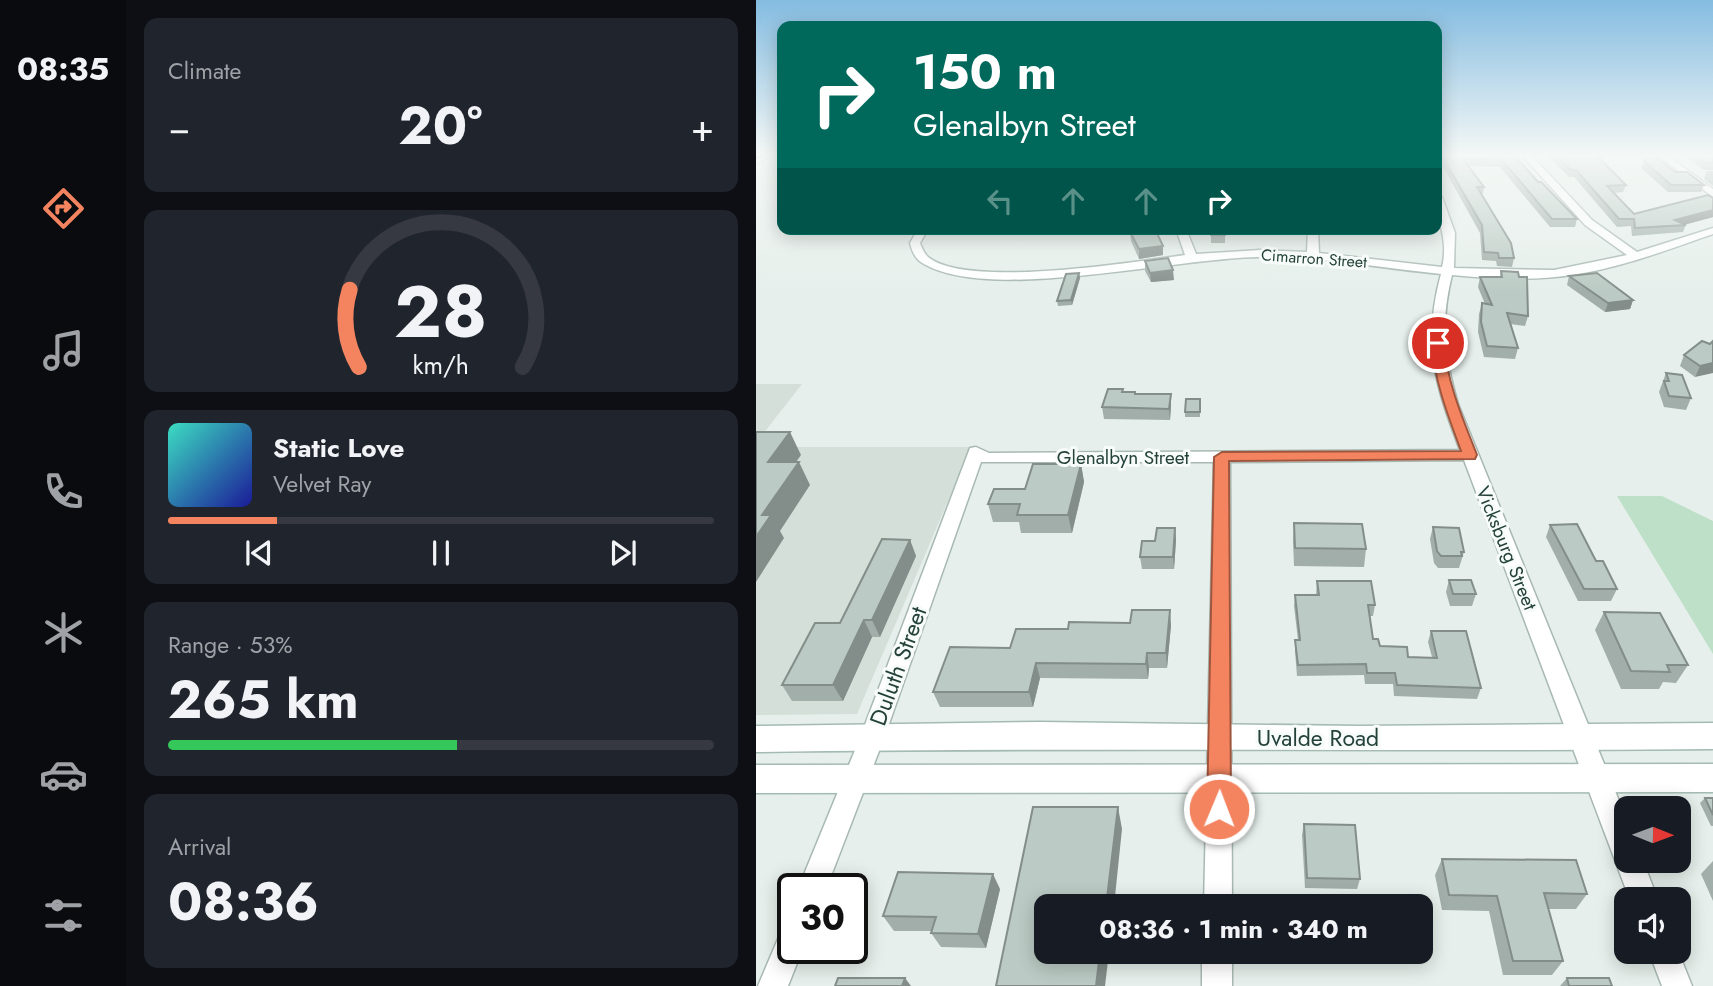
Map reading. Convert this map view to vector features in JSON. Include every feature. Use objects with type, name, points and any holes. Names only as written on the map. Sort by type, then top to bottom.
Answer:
[{"type":"main road","name":"Uvalde Road","points":[[756,739],[1040,735],[1583,738],[1713,736]]},
{"type":"main road","name":"Uvalde Road","points":[[756,779],[1713,778]]},
{"type":"street","points":[[1567,200],[1593,228],[1634,255]]},
{"type":"street","name":"Vicksburg Street","points":[[1442,207],[1452,238],[1437,324],[1439,363],[1450,404],[1614,821]]},
{"type":"street","name":"Cimarron Street","points":[[920,235],[915,243],[919,255],[931,264],[962,272],[1006,275],[1115,268],[1191,257],[1242,254],[1313,256],[1504,275],[1559,273],[1634,255],[1713,231]]},
{"type":"street","points":[[1183,235],[1191,257]]},
{"type":"street","points":[[1313,235],[1313,256]]},
{"type":"street","name":"Duluth Street","points":[[818,873],[872,737],[976,452],[986,458]]},
{"type":"street","name":"Glenalbyn Street","points":[[986,458],[1470,455]]},
{"type":"street","points":[[1218,894],[1222,457]]},
{"type":"street","points":[[773,986],[782,964]]},
{"type":"street","points":[[1217,964],[1217,986]]},
{"type":"street","points":[[1669,964],[1677,986]]},
{"type":"shaded area","points":[[756,384],[802,384],[756,443]]},
{"type":"shaded area","points":[[756,447],[971,447],[857,714],[756,715]]},
{"type":"green space","points":[[1617,496],[1662,496],[1713,521],[1713,654]]},
{"type":"building","points":[[1467,200],[1485,200],[1511,243],[1514,258],[1499,258],[1498,253],[1484,252],[1482,225]]},
{"type":"building","points":[[1536,200],[1559,200],[1577,219],[1552,219]]},
{"type":"building","points":[[1602,200],[1621,200],[1634,214],[1688,200],[1713,200],[1713,210],[1675,220],[1686,225],[1635,228],[1634,219],[1619,219]]},
{"type":"building","points":[[1132,235],[1158,235],[1163,246],[1139,249]]},
{"type":"building","points":[[1168,258],[1173,270],[1150,273],[1145,261]]},
{"type":"building","points":[[1501,271],[1518,272],[1519,277],[1527,277],[1528,316],[1507,313],[1518,348],[1487,346],[1481,322],[1482,303],[1492,305],[1480,277],[1502,277]]},
{"type":"building","points":[[1079,273],[1071,300],[1057,301],[1066,274]]},
{"type":"building","points":[[1597,273],[1633,300],[1608,303],[1569,276]]},
{"type":"building","points":[[1702,341],[1710,344],[1713,341],[1713,363],[1700,366],[1684,355]]},
{"type":"building","points":[[1666,373],[1682,375],[1691,398],[1669,396],[1664,381],[1669,381]]},
{"type":"building","points":[[1108,389],[1123,389],[1122,392],[1135,394],[1171,394],[1169,409],[1102,407]]},
{"type":"building","points":[[1186,399],[1200,399],[1200,412],[1185,412]]},
{"type":"building","points":[[756,432],[790,432],[768,462],[799,462],[762,515],[771,515],[756,537]]},
{"type":"building","points":[[1033,464],[1081,464],[1068,515],[1017,515],[1020,504],[988,504],[994,489],[1025,489]]},
{"type":"building","points":[[1294,523],[1362,524],[1366,549],[1295,548]]},
{"type":"building","points":[[1577,524],[1596,561],[1603,561],[1617,589],[1584,589],[1550,525]]},
{"type":"building","points":[[1433,527],[1459,528],[1464,552],[1461,552],[1462,556],[1441,556],[1437,551]]},
{"type":"building","points":[[1157,528],[1175,528],[1173,557],[1140,557],[1142,541],[1155,541]]},
{"type":"building","points":[[882,539],[910,540],[872,620],[864,620],[833,685],[782,685],[815,623],[840,623]]},
{"type":"building","points":[[1449,580],[1471,580],[1476,594],[1453,594]]},
{"type":"building","points":[[1317,581],[1371,581],[1375,605],[1368,605],[1373,639],[1378,639],[1380,646],[1407,647],[1408,657],[1437,658],[1431,631],[1466,631],[1481,688],[1397,685],[1395,673],[1367,673],[1366,664],[1298,665],[1295,640],[1300,640],[1295,595],[1319,595]]},
{"type":"building","points":[[1132,610],[1170,610],[1166,653],[1147,653],[1146,664],[1036,663],[1029,692],[933,692],[950,647],[1010,648],[1016,629],[1068,629],[1069,622],[1130,623]]},
{"type":"building","points":[[1604,612],[1660,613],[1688,665],[1667,665],[1670,672],[1631,671]]},
{"type":"building","points":[[1705,798],[1713,798],[1713,815]]},
{"type":"building","points":[[1033,807],[1118,807],[1107,894],[1034,894],[1034,964],[1099,964],[1096,986],[996,986]]},
{"type":"building","points":[[1304,824],[1355,825],[1360,879],[1307,878]]},
{"type":"building","points":[[1442,859],[1576,860],[1587,894],[1544,893],[1563,961],[1513,961],[1497,896],[1449,895]]},
{"type":"building","points":[[898,872],[993,874],[978,934],[931,933],[936,917],[883,916]]},
{"type":"building","points":[[838,978],[905,978],[902,986],[835,986]]},
{"type":"building","points":[[1567,978],[1609,978],[1612,986],[1569,986]]},
{"type":"route","points":[[1219,809],[1222,720],[1222,457],[1470,455],[1450,404],[1439,363],[1438,343]]}]
